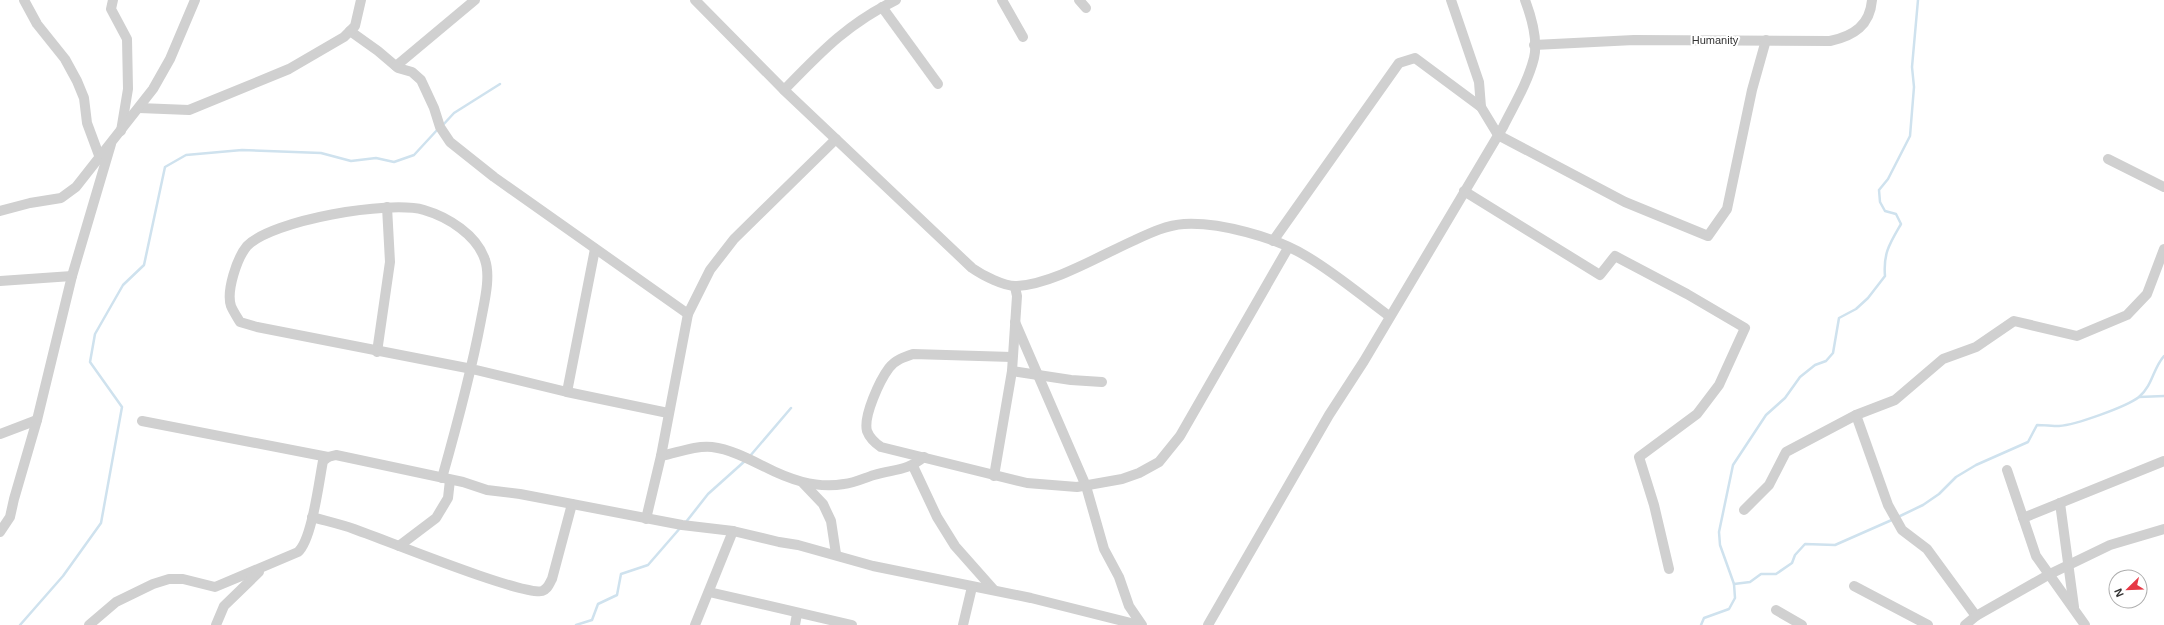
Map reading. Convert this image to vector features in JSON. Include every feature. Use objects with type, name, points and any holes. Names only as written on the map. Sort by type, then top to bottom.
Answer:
[{"type":"street","points":[[24,0],[38,24],[65,59],[77,81],[84,98],[87,123],[100,158]]},
{"type":"street","points":[[113,0],[111,9],[127,39],[128,89],[120,132]]},
{"type":"street","points":[[0,211],[30,203],[61,198],[68,195],[100,158],[153,89],[170,59],[195,0]]},
{"type":"street","points":[[139,108],[189,110],[289,69],[344,37],[355,26],[362,0]]},
{"type":"street","points":[[396,66],[475,0]]},
{"type":"street","points":[[695,0],[784,90],[972,268],[983,276],[1016,287],[1049,279],[1151,232],[1184,224],[1221,227],[1258,234],[1305,255],[1389,316]]},
{"type":"street","points":[[784,90],[834,39],[882,7],[896,0]]},
{"type":"street","points":[[1002,0],[1023,37]]},
{"type":"street","points":[[1079,0],[1086,8]]},
{"type":"street","points":[[1451,0],[1479,82],[1481,107]]},
{"type":"street","points":[[1208,625],[1295,472],[1498,135],[1523,86],[1534,57],[1534,36],[1525,0]]},
{"type":"street","name":"Humanity","points":[[1534,45],[1634,40],[1830,40],[1844,38],[1860,29],[1867,20],[1872,0]]},
{"type":"street","points":[[882,7],[938,84]]},
{"type":"street","points":[[350,31],[396,66],[412,72],[421,80],[434,108],[440,127],[450,142],[494,178],[688,314]]},
{"type":"street","points":[[1273,241],[1399,63],[1416,58],[1481,107],[1498,135],[1625,202],[1708,236],[1727,209],[1752,90],[1766,40]]},
{"type":"street","points":[[646,519],[661,456],[688,314],[710,270],[734,239],[836,139]]},
{"type":"street","points":[[0,532],[13,509],[14,499],[37,420],[72,276],[111,144]]},
{"type":"street","points":[[2108,159],[2164,188]]},
{"type":"street","points":[[1464,191],[1600,275],[1615,256],[1687,294],[1745,328],[1720,385],[1697,414],[1639,458],[1654,505],[1669,569]]},
{"type":"street","points":[[399,546],[436,518],[448,498],[446,479],[472,369],[487,289],[486,261],[474,240],[445,218],[423,210],[387,208],[342,214],[294,223],[265,233],[247,246],[238,261],[230,288],[231,305],[240,322],[257,327],[377,352],[472,369],[567,392],[668,413]]},
{"type":"street","points":[[377,352],[390,262],[387,208]]},
{"type":"street","points":[[1012,357],[913,354],[901,358],[890,367],[874,397],[868,416],[867,430],[871,440],[881,447],[994,476],[1049,485],[1077,487],[1086,486],[1122,479],[1139,473],[1159,462],[1180,436],[1288,248]]},
{"type":"street","points":[[567,392],[595,249]]},
{"type":"street","points":[[1744,510],[1769,485],[1786,452],[1856,415],[1895,400],[1943,359],[1976,347],[2014,321],[2077,336],[2127,315],[2147,294],[2164,249]]},
{"type":"street","points":[[0,281],[72,276]]},
{"type":"street","points":[[994,476],[1012,371],[1017,296],[1016,287]]},
{"type":"street","points":[[1015,322],[1086,486],[1104,549],[1119,578],[1129,606],[1140,625]]},
{"type":"street","points":[[1012,371],[1071,380],[1102,382]]},
{"type":"street","points":[[1856,415],[1888,505],[1902,530],[1927,549],[1976,616]]},
{"type":"street","points":[[0,434],[37,420]]},
{"type":"street","points":[[142,421],[328,457]]},
{"type":"street","points":[[661,456],[700,446],[712,447],[748,458],[789,478],[803,483],[844,484],[913,466],[924,458]]},
{"type":"street","points":[[95,623],[116,602],[153,584],[169,579],[183,579],[215,587],[298,552],[303,548],[312,517],[323,461],[328,457],[336,455],[446,479],[488,490],[520,494],[646,519],[733,531],[836,554],[873,566],[972,587],[994,590],[1140,625]]},
{"type":"street","points":[[2023,518],[2164,461]]},
{"type":"street","points":[[913,466],[937,517],[955,546],[994,590]]},
{"type":"street","points":[[2007,470],[2036,556],[2085,625]]},
{"type":"street","points":[[803,483],[823,504],[830,521],[836,554]]},
{"type":"street","points":[[2060,503],[2074,609]]},
{"type":"street","points":[[312,517],[521,588],[543,591],[547,588],[552,579],[572,504]]},
{"type":"street","points":[[1965,625],[1976,616],[2068,565],[2110,545],[2164,529]]},
{"type":"street","points":[[694,625],[709,592],[733,531]]},
{"type":"street","points":[[216,625],[219,614],[227,602],[264,567]]},
{"type":"street","points":[[1854,586],[1928,625]]},
{"type":"street","points":[[963,625],[972,587]]},
{"type":"street","points":[[709,592],[791,611],[797,614],[852,625]]},
{"type":"street","points":[[1776,610],[1802,625]]},
{"type":"street","points":[[795,625],[797,614]]},
{"type":"waterway","points":[[1701,625],[1704,618],[1729,609],[1735,598],[1734,584],[1720,545],[1719,532],[1733,465],[1766,415],[1785,398],[1800,377],[1815,365],[1826,361],[1833,353],[1839,318],[1856,309],[1868,298],[1885,276],[1886,254],[1901,224],[1896,214],[1885,211],[1880,202],[1879,190],[1888,179],[1910,136],[1914,87],[1912,67],[1918,0]]},
{"type":"waterway","points":[[442,126],[454,113],[500,84]]},
{"type":"waterway","points":[[20,625],[63,576],[101,523],[122,407],[90,362],[95,334],[123,285],[144,265],[165,167],[186,155],[242,150],[321,153],[351,161],[376,158],[394,162],[414,155],[438,129]]},
{"type":"waterway","points":[[1898,517],[1923,505],[1939,494],[1956,477],[1976,465],[2028,442],[2037,425],[2059,426],[2088,419],[2123,406],[2139,397],[2144,392],[2157,366],[2164,356]]},
{"type":"waterway","points":[[2139,397],[2164,396]]},
{"type":"waterway","points":[[750,456],[791,408]]},
{"type":"waterway","points":[[686,522],[708,494],[746,460]]},
{"type":"waterway","points":[[1734,584],[1750,582],[1761,574],[1776,574],[1792,563],[1795,555],[1805,544],[1835,545],[1894,519]]},
{"type":"waterway","points":[[576,625],[592,620],[598,604],[617,595],[621,574],[648,565],[681,527]]}]
